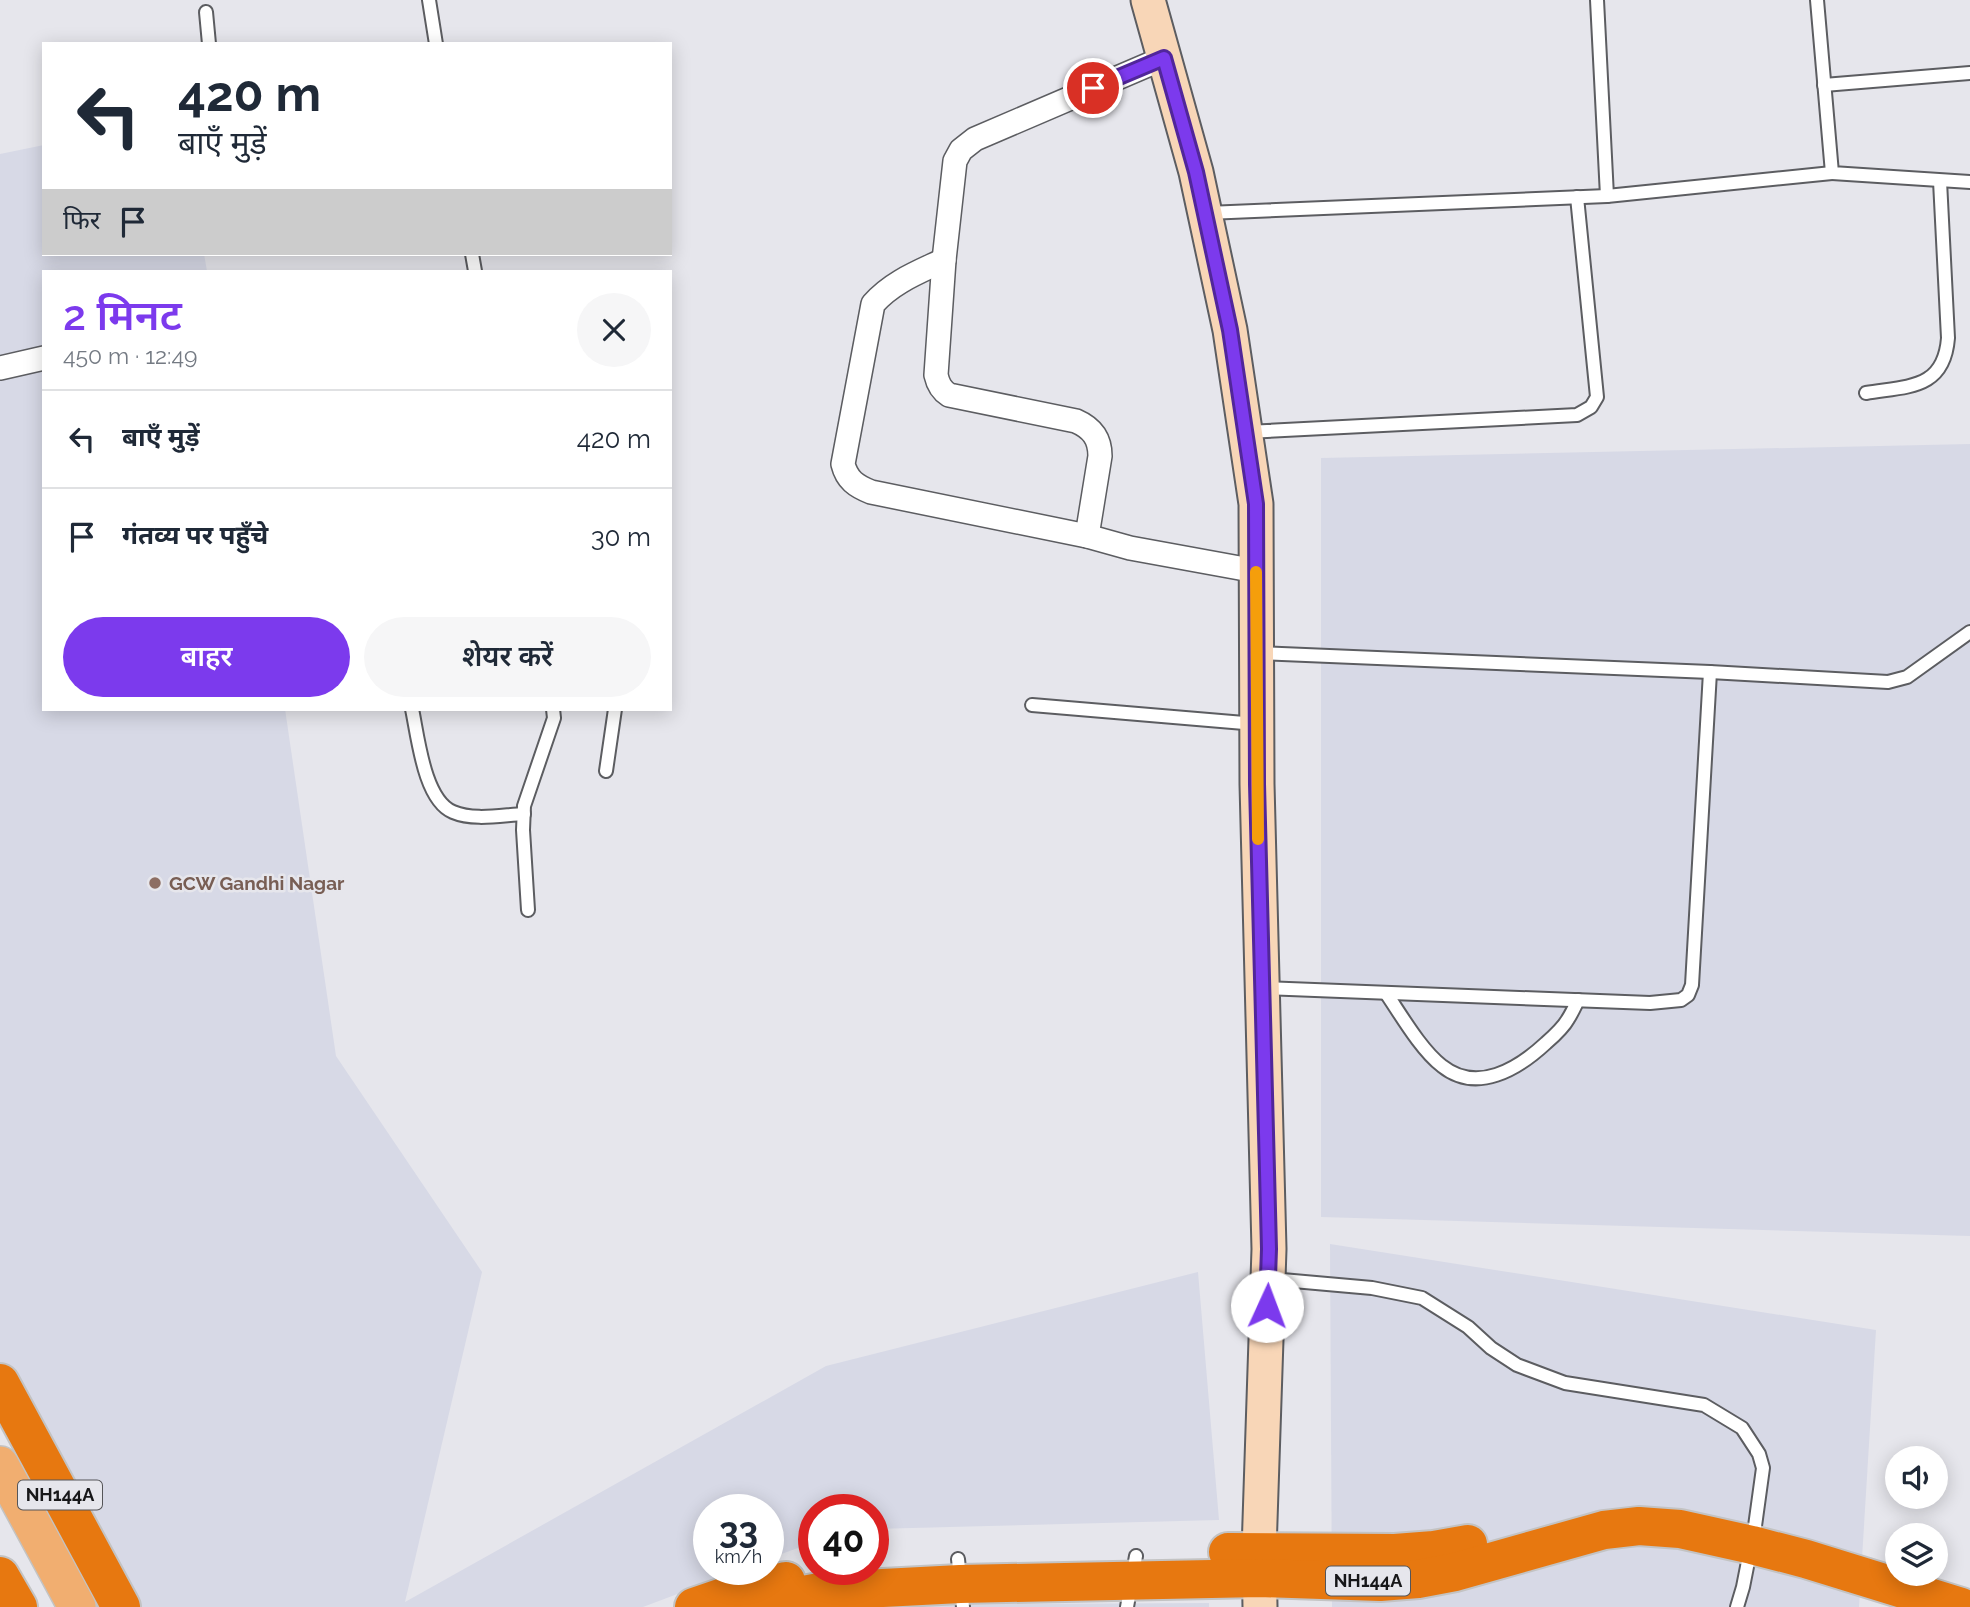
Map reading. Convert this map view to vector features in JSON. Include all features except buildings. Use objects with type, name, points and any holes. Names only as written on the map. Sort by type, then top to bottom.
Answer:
[{"type":"highway","name":"NH144A","points":[[0,1383],[121,1607]]},
{"type":"highway","name":"NH144A","points":[[889,1580],[960,1583],[1260,1579],[1395,1553],[1474,1543],[1563,1515],[1605,1507],[1651,1506],[1695,1513],[1754,1535],[1806,1559],[1961,1607]]},
{"type":"highway","name":"NH144A","points":[[1754,1535],[1815,1541],[1885,1563]]},
{"type":"highway","points":[[0,1576],[18,1607]]},
{"type":"highway","points":[[1948,1583],[1970,1590]]},
{"type":"highway","name":"NH144A","points":[[694,1607],[729,1595],[798,1594],[853,1585]]},
{"type":"highway","name":"NH144A","points":[[759,1607],[798,1594]]},
{"type":"main road","points":[[0,1465],[77,1607]]},
{"type":"main road","points":[[0,1502],[58,1607]]},
{"type":"street","points":[[1149,0],[1196,172],[1230,330],[1256,504],[1256,724],[1269,1249],[1260,1579]]},
{"type":"street","points":[[1087,536],[1100,456],[1100,445],[1095,434],[1076,421],[948,395],[938,383],[936,375],[944,260],[955,161],[965,145],[975,139],[1164,58]]},
{"type":"street","points":[[944,260],[896,284],[873,304],[842,464],[853,484],[871,492],[1087,536],[1130,548],[1256,572]]},
{"type":"street","points":[[0,368],[42,358]]},
{"type":"lane","points":[[429,0],[436,42]]},
{"type":"lane","points":[[1597,0],[1607,196]]},
{"type":"lane","points":[[1817,0],[1832,173]]},
{"type":"lane","points":[[206,12],[209,42]]},
{"type":"lane","points":[[1824,85],[1970,73]]},
{"type":"lane","points":[[1205,213],[1607,196],[1832,173],[1970,182]]},
{"type":"lane","points":[[1866,393],[1920,384],[1936,374],[1945,359],[1948,338],[1940,181]]},
{"type":"lane","points":[[1245,432],[1577,415],[1591,407],[1597,397],[1577,197]]},
{"type":"lane","points":[[1256,652],[1888,682],[1907,677],[1970,632]]},
{"type":"lane","points":[[1262,988],[1650,1003],[1681,1000],[1690,990],[1710,672]]},
{"type":"lane","points":[[1032,705],[1256,724]]},
{"type":"lane","points":[[412,711],[429,782],[443,806],[455,813],[478,817],[524,814]]},
{"type":"lane","points":[[528,910],[524,806],[554,718],[553,711]]},
{"type":"lane","points":[[606,771],[615,711]]},
{"type":"lane","points":[[1386,993],[1409,1027],[1440,1064],[1454,1074],[1469,1079],[1499,1074],[1515,1068],[1532,1056],[1567,1021],[1578,1000]]},
{"type":"lane","points":[[1268,1279],[1372,1288],[1422,1298],[1468,1327],[1517,1365],[1565,1383],[1704,1405],[1742,1428],[1759,1454],[1763,1468],[1754,1535],[1737,1607]]},
{"type":"shaded area","name":"GCW Gandhi Nagar","points":[[42,145],[42,256],[204,256],[207,270],[42,270],[42,711],[285,711],[336,1056],[482,1272],[405,1602],[826,1366],[1198,1272],[1219,1520],[889,1529],[889,1494],[798,1494],[798,1548],[784,1553],[784,1494],[693,1494],[693,1585],[701,1585],[643,1607],[123,1607],[0,1375],[0,154]]},
{"type":"shaded area","points":[[1970,444],[1970,1236],[1321,1217],[1321,458]]},
{"type":"shaded area","points":[[1330,1244],[1876,1330],[1859,1607],[1332,1607]]},
{"type":"shaded area","points":[[1209,1603],[1209,1607],[809,1607],[815,1605]]},
{"type":"slow traffic","points":[[1256,572],[1258,839]]},
{"type":"place","name":"GCW Gandhi Nagar","points":[[155,883]]},
{"type":"route","points":[[1093,88],[1164,58],[1196,172],[1230,330],[1256,504],[1257,784],[1269,1249],[1267,1306]]}]
